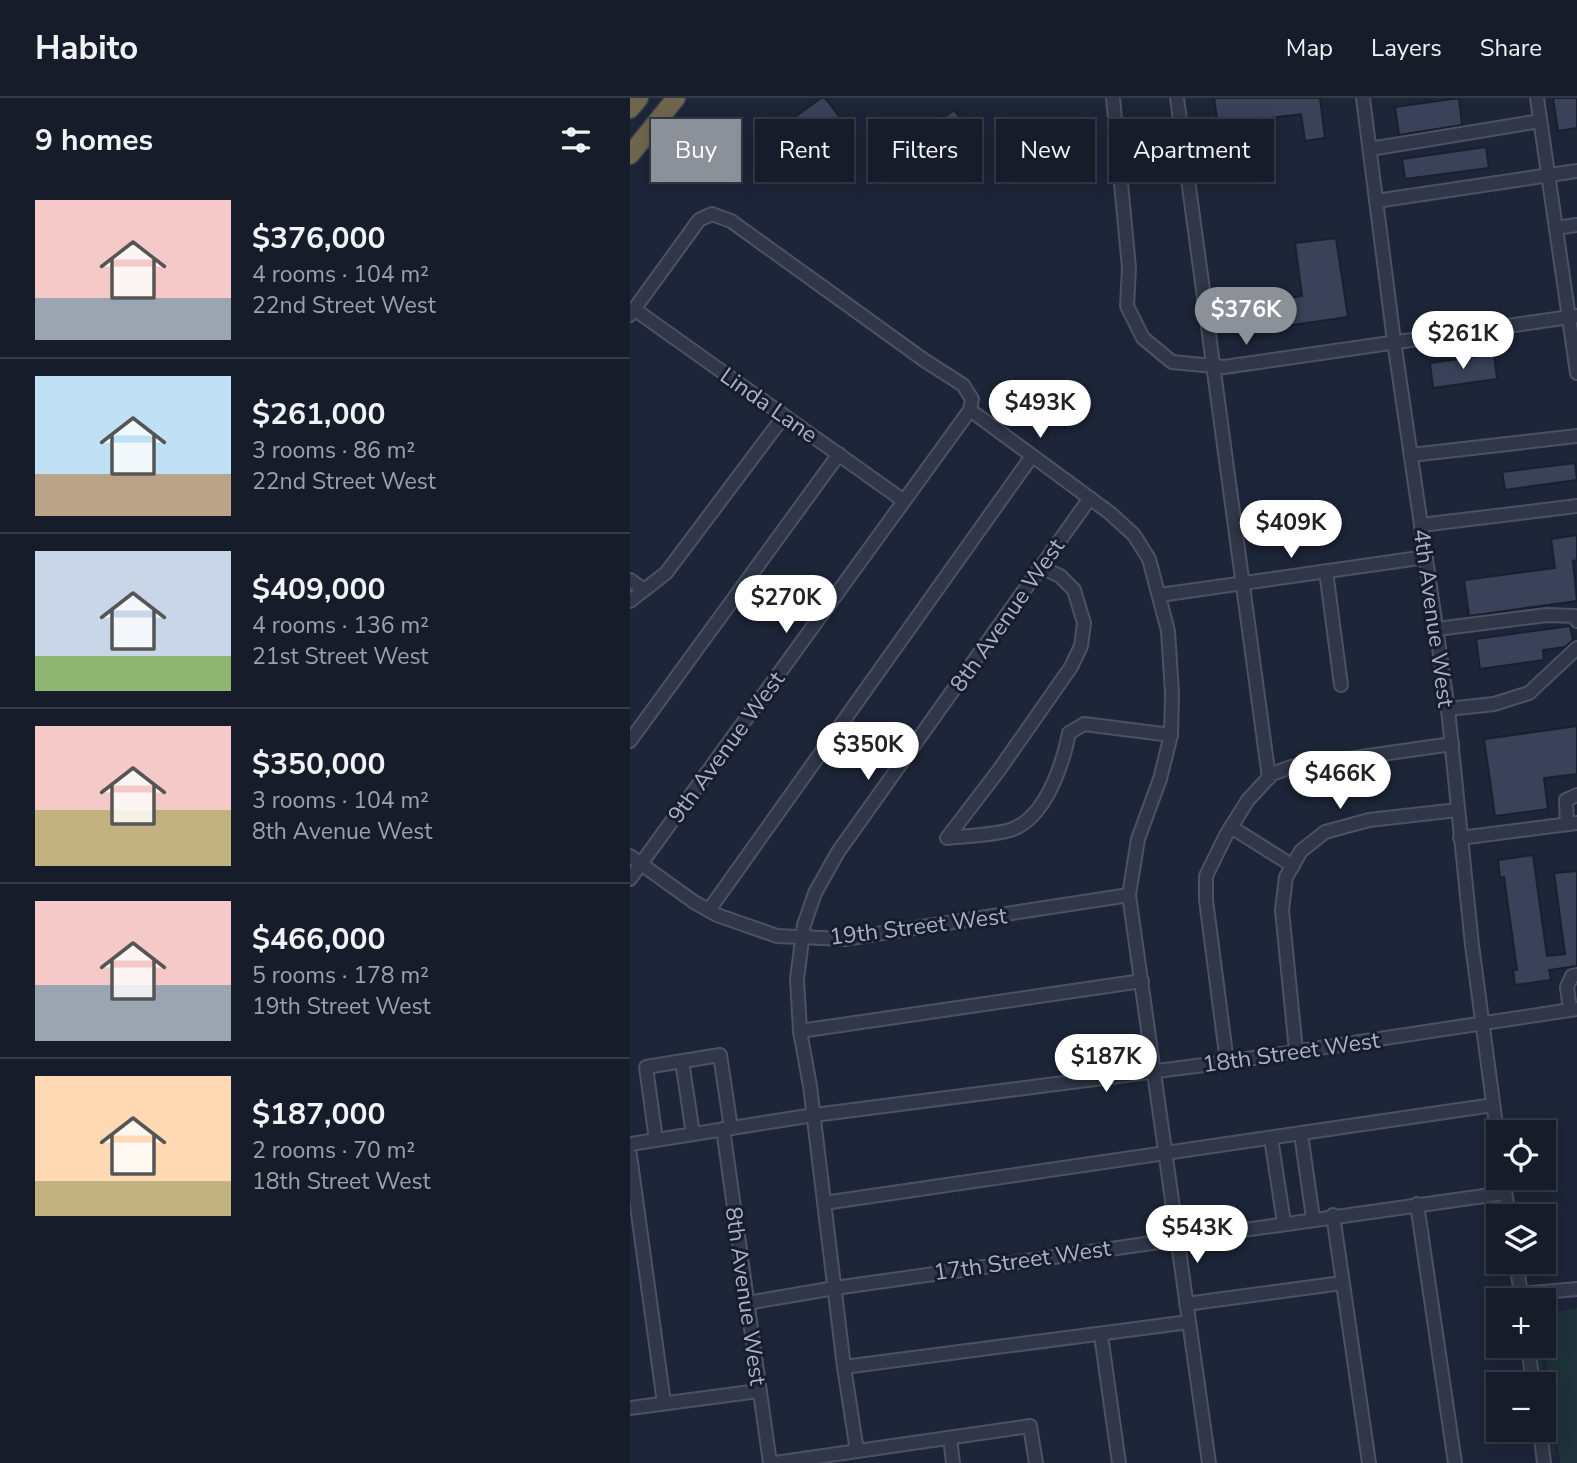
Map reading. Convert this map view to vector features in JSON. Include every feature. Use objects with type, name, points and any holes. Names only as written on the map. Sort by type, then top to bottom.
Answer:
[{"type":"highway","points":[[630,109],[639,98]]},
{"type":"highway","points":[[630,155],[676,98]]},
{"type":"street","points":[[1112,98],[1129,268],[1128,306],[1143,338],[1172,362],[1224,367],[1573,317]]},
{"type":"street","points":[[1177,98],[1269,778]]},
{"type":"street","name":"4th Avenue West","points":[[1363,98],[1394,341],[1448,709],[1460,838],[1495,1120]]},
{"type":"street","points":[[1537,98],[1556,228],[1573,317],[1577,373]]},
{"type":"street","points":[[1370,149],[1540,121]]},
{"type":"street","points":[[1376,201],[1577,171]]},
{"type":"street","points":[[632,312],[699,220],[712,214],[731,221],[963,386],[972,399],[970,410],[1110,513],[1133,535],[1149,559],[1168,631],[1172,693],[1171,735],[1160,779],[1138,839],[1129,895],[1209,1463]]},
{"type":"street","points":[[1556,228],[1577,225]]},
{"type":"street","name":"Linda Lane","points":[[632,312],[904,500]]},
{"type":"street","name":"9th Avenue West","points":[[630,879],[636,860],[970,410]]},
{"type":"street","points":[[630,601],[666,573],[785,416]]},
{"type":"street","points":[[1411,455],[1577,436]]},
{"type":"street","points":[[630,741],[839,454]]},
{"type":"street","points":[[709,910],[1032,456]]},
{"type":"street","name":"8th Avenue West","points":[[857,1451],[844,1367],[814,1115],[800,1031],[797,979],[803,937],[815,893],[838,852],[1090,498]]},
{"type":"street","points":[[1421,526],[1577,506]]},
{"type":"street","points":[[1160,595],[1426,557]]},
{"type":"street","points":[[1041,567],[1060,576],[1074,590],[1084,623],[1081,646],[1063,678],[999,770],[947,838],[1013,829],[1036,812],[1065,758],[1069,733],[1084,724],[1171,735]]},
{"type":"street","points":[[1326,571],[1341,685]]},
{"type":"street","points":[[630,580],[644,590]]},
{"type":"street","points":[[1437,629],[1547,615],[1574,617],[1577,621]]},
{"type":"street","points":[[1448,709],[1494,704],[1529,693],[1577,648]]},
{"type":"street","points":[[1227,1062],[1206,900],[1206,876],[1248,800],[1272,774],[1291,767],[1451,744]]},
{"type":"street","points":[[1460,838],[1572,823],[1566,800],[1577,795]]},
{"type":"street","points":[[1296,1051],[1282,910],[1286,877],[1301,851],[1325,832],[1369,820],[1457,810]]},
{"type":"street","points":[[1231,827],[1293,866]]},
{"type":"street","name":"19th Street West","points":[[636,860],[709,910],[777,936],[844,939],[1129,895]]},
{"type":"street","points":[[1573,1009],[1567,987],[1572,976],[1577,975]]},
{"type":"street","points":[[800,1031],[1142,981]]},
{"type":"street","name":"18th Street West","points":[[630,1144],[814,1115],[1227,1062],[1573,1009]]},
{"type":"street","name":"8th Avenue West","points":[[682,1061],[720,1055],[758,1391],[773,1463]]},
{"type":"street","points":[[656,1139],[646,1067],[682,1061],[693,1134]]},
{"type":"street","points":[[824,1203],[1493,1105]]},
{"type":"street","points":[[1301,1134],[1313,1218]]},
{"type":"street","points":[[1271,1138],[1284,1223]]},
{"type":"street","points":[[630,1155],[664,1403]]},
{"type":"street","points":[[1505,1190],[1507,1204]]},
{"type":"street","name":"17th Street West","points":[[747,1303],[1313,1218],[1506,1193]]},
{"type":"street","points":[[1417,1204],[1455,1463]]},
{"type":"street","points":[[1333,1216],[1368,1463]]},
{"type":"street","points":[[1186,1304],[1342,1283]]},
{"type":"street","points":[[1556,1292],[1577,1289]]},
{"type":"street","points":[[844,1367],[1189,1322]]},
{"type":"street","points":[[1101,1335],[1119,1463]]},
{"type":"street","points":[[630,1408],[758,1391]]},
{"type":"street","points":[[773,1463],[1030,1426],[1035,1463]]},
{"type":"street","points":[[950,1438],[953,1463]]},
{"type":"street","points":[[1541,1442],[1544,1463]]},
{"type":"shaded area","points":[[1577,1308],[1577,1463],[1560,1463],[1556,1434],[1556,1372],[1548,1372],[1546,1358],[1556,1358],[1556,1312]]},
{"type":"shaded area","points":[[1538,1358],[1542,1358],[1544,1372],[1540,1372]]},
{"type":"shaded area","points":[[1551,1442],[1554,1442],[1556,1457],[1553,1456]]},
{"type":"building","points":[[821,98],[825,98],[841,119],[792,119]]},
{"type":"building","points":[[1214,98],[1320,98],[1325,138],[1305,141],[1301,114],[1263,119],[1217,119]]},
{"type":"building","points":[[1459,98],[1462,125],[1399,135],[1395,107]]},
{"type":"building","points":[[1553,98],[1577,98],[1577,128],[1558,131]]},
{"type":"building","points":[[954,110],[961,119],[942,119]]},
{"type":"building","points":[[1486,147],[1489,168],[1405,179],[1402,159]]},
{"type":"building","points":[[1336,238],[1348,317],[1257,330],[1253,303],[1302,296],[1295,243]]},
{"type":"building","points":[[1494,354],[1497,379],[1433,388],[1430,363]]},
{"type":"building","points":[[1575,463],[1577,480],[1505,490],[1502,472]]},
{"type":"building","points":[[1577,535],[1577,560],[1573,561],[1577,601],[1469,616],[1464,580],[1555,568],[1551,539]]},
{"type":"building","points":[[1570,626],[1573,640],[1565,647],[1543,650],[1544,660],[1480,669],[1476,639]]},
{"type":"building","points":[[1577,726],[1577,774],[1544,778],[1548,809],[1495,816],[1484,739]]},
{"type":"building","points":[[1533,855],[1547,956],[1565,954],[1554,873],[1577,871],[1577,966],[1549,970],[1551,980],[1515,985],[1513,970],[1517,970],[1504,877],[1500,878],[1498,860]]}]
